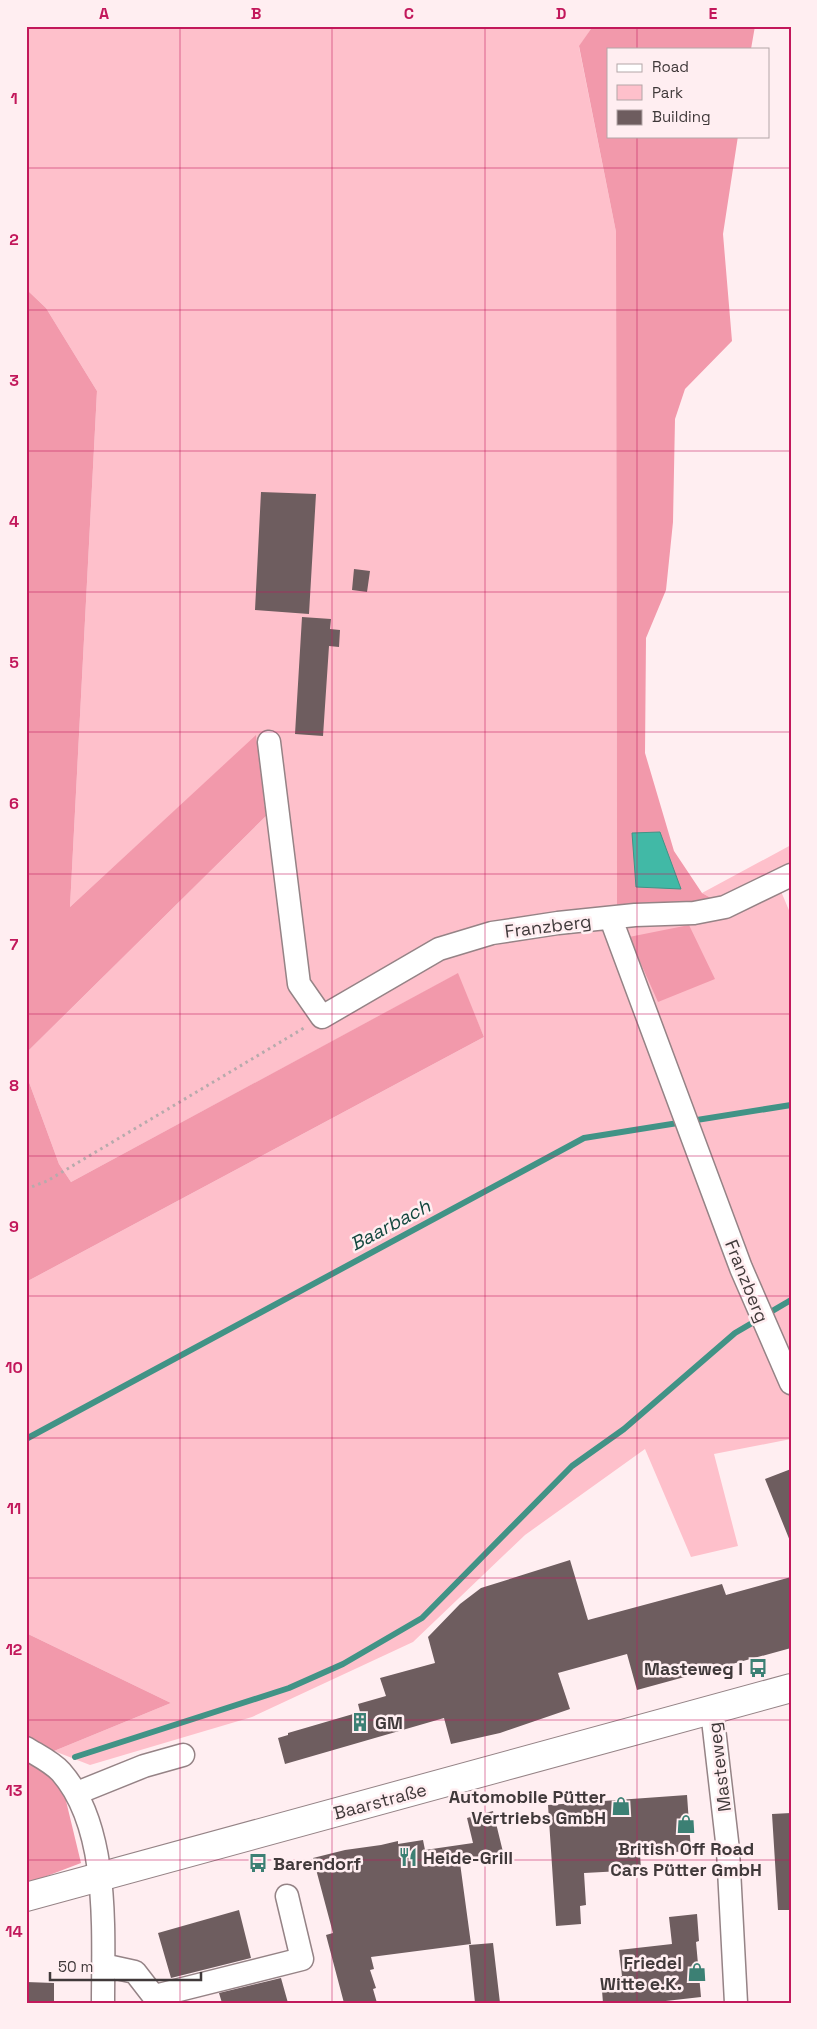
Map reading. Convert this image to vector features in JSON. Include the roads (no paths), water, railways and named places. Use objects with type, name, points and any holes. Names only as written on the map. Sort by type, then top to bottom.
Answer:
[{"type":"main road","name":"Baarstraße","points":[[26,1896],[791,1688]]},
{"type":"street","name":"Franzberg","points":[[269,742],[299,984],[322,1016],[439,949],[492,933],[558,923],[611,919],[685,1120],[761,1314],[791,1383]]},
{"type":"street","points":[[611,919],[636,915],[694,913],[725,907],[791,875]]},
{"type":"street","name":"Masteweg","points":[[712,1711],[728,1850],[736,2003]]},
{"type":"street","points":[[26,1748],[59,1770],[77,1793],[86,1815],[100,1877],[103,1964],[102,2003]]},
{"type":"street","points":[[77,1793],[144,1766],[182,1755]]},
{"type":"street","points":[[103,1964],[136,1972],[157,1999],[302,1959],[287,1896]]},
{"type":"waterway","name":"Baarbach","points":[[26,1439],[584,1138],[791,1105]]},
{"type":"waterway","points":[[75,1757],[289,1688],[343,1664],[422,1618],[572,1466],[624,1429],[735,1333],[791,1300]]},
{"type":"place","name":"Masteweg I","points":[[758,1668]]},
{"type":"place","name":"GM","points":[[360,1722]]},
{"type":"place","name":"Automobile Pütter Vertriebs GmbH","points":[[621,1806]]},
{"type":"place","name":"British Off Road Cars Pütter GmbH","points":[[686,1824]]},
{"type":"place","name":"Heide-Grill","points":[[408,1857]]},
{"type":"place","name":"Barendorf","points":[[258,1863]]},
{"type":"place","name":"Friedel Witte e.K.","points":[[697,1972]]}]
